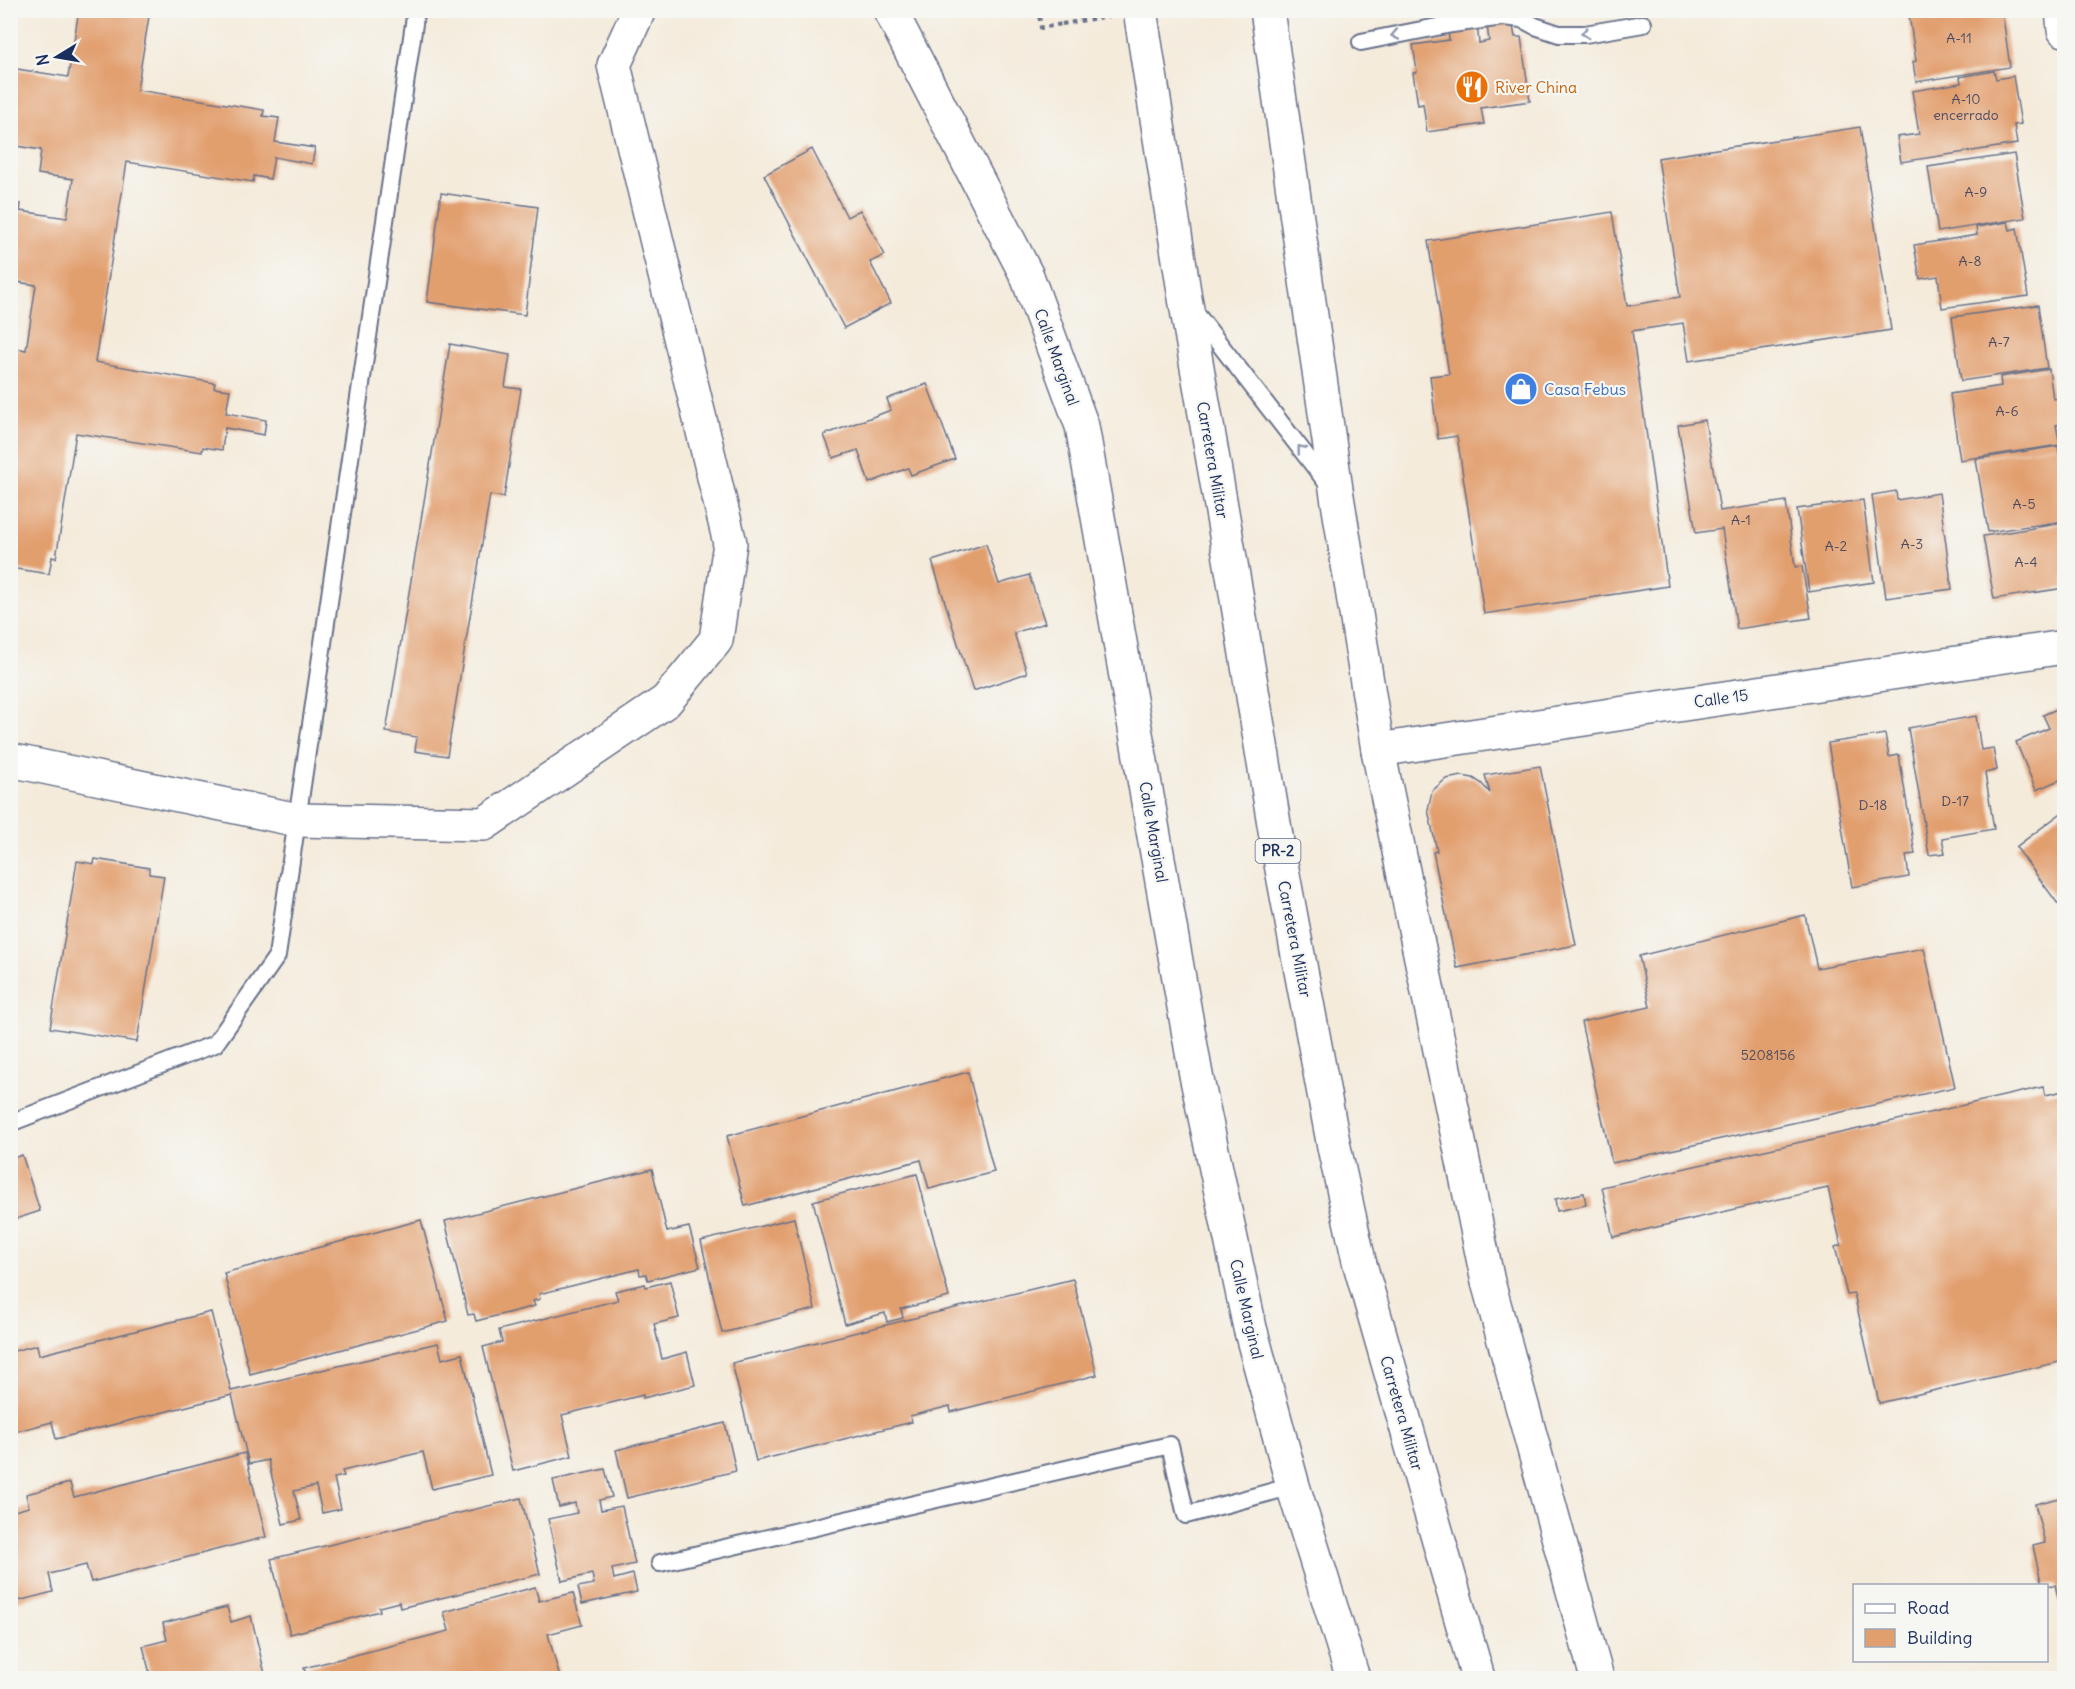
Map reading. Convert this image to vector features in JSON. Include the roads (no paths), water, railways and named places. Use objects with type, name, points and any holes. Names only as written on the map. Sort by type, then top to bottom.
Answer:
[{"type":"street","points":[[10,760],[298,820],[484,824],[666,700],[716,640],[730,543],[614,65],[639,10]]},
{"type":"street","name":"Calle Marginal","points":[[890,10],[1027,276],[1082,426],[1196,1075],[1250,1328],[1293,1486],[1353,1678]]},
{"type":"street","name":"Carretera Militar","points":[[1142,10],[1185,298],[1236,587],[1278,848],[1334,1147],[1359,1261],[1478,1678]]},
{"type":"street","points":[[1267,10],[1337,496],[1378,750],[1488,1282],[1597,1678]]},
{"type":"street","points":[[2062,10],[2064,30]]},
{"type":"street","name":"Calle 15","points":[[1378,750],[2064,647]]},
{"type":"lane","points":[[10,1123],[214,1044],[277,956],[416,10]]},
{"type":"lane","points":[[1361,42],[1452,24],[1503,17],[1522,19],[1534,26],[1558,34],[1585,34],[1643,24]]},
{"type":"lane","points":[[1185,298],[1337,496]]},
{"type":"lane","points":[[660,1563],[1170,1445],[1186,1515],[1293,1486]]},
{"type":"place","name":"River China","points":[[1472,87]]},
{"type":"place","name":"Casa Febus","points":[[1521,389]]}]
